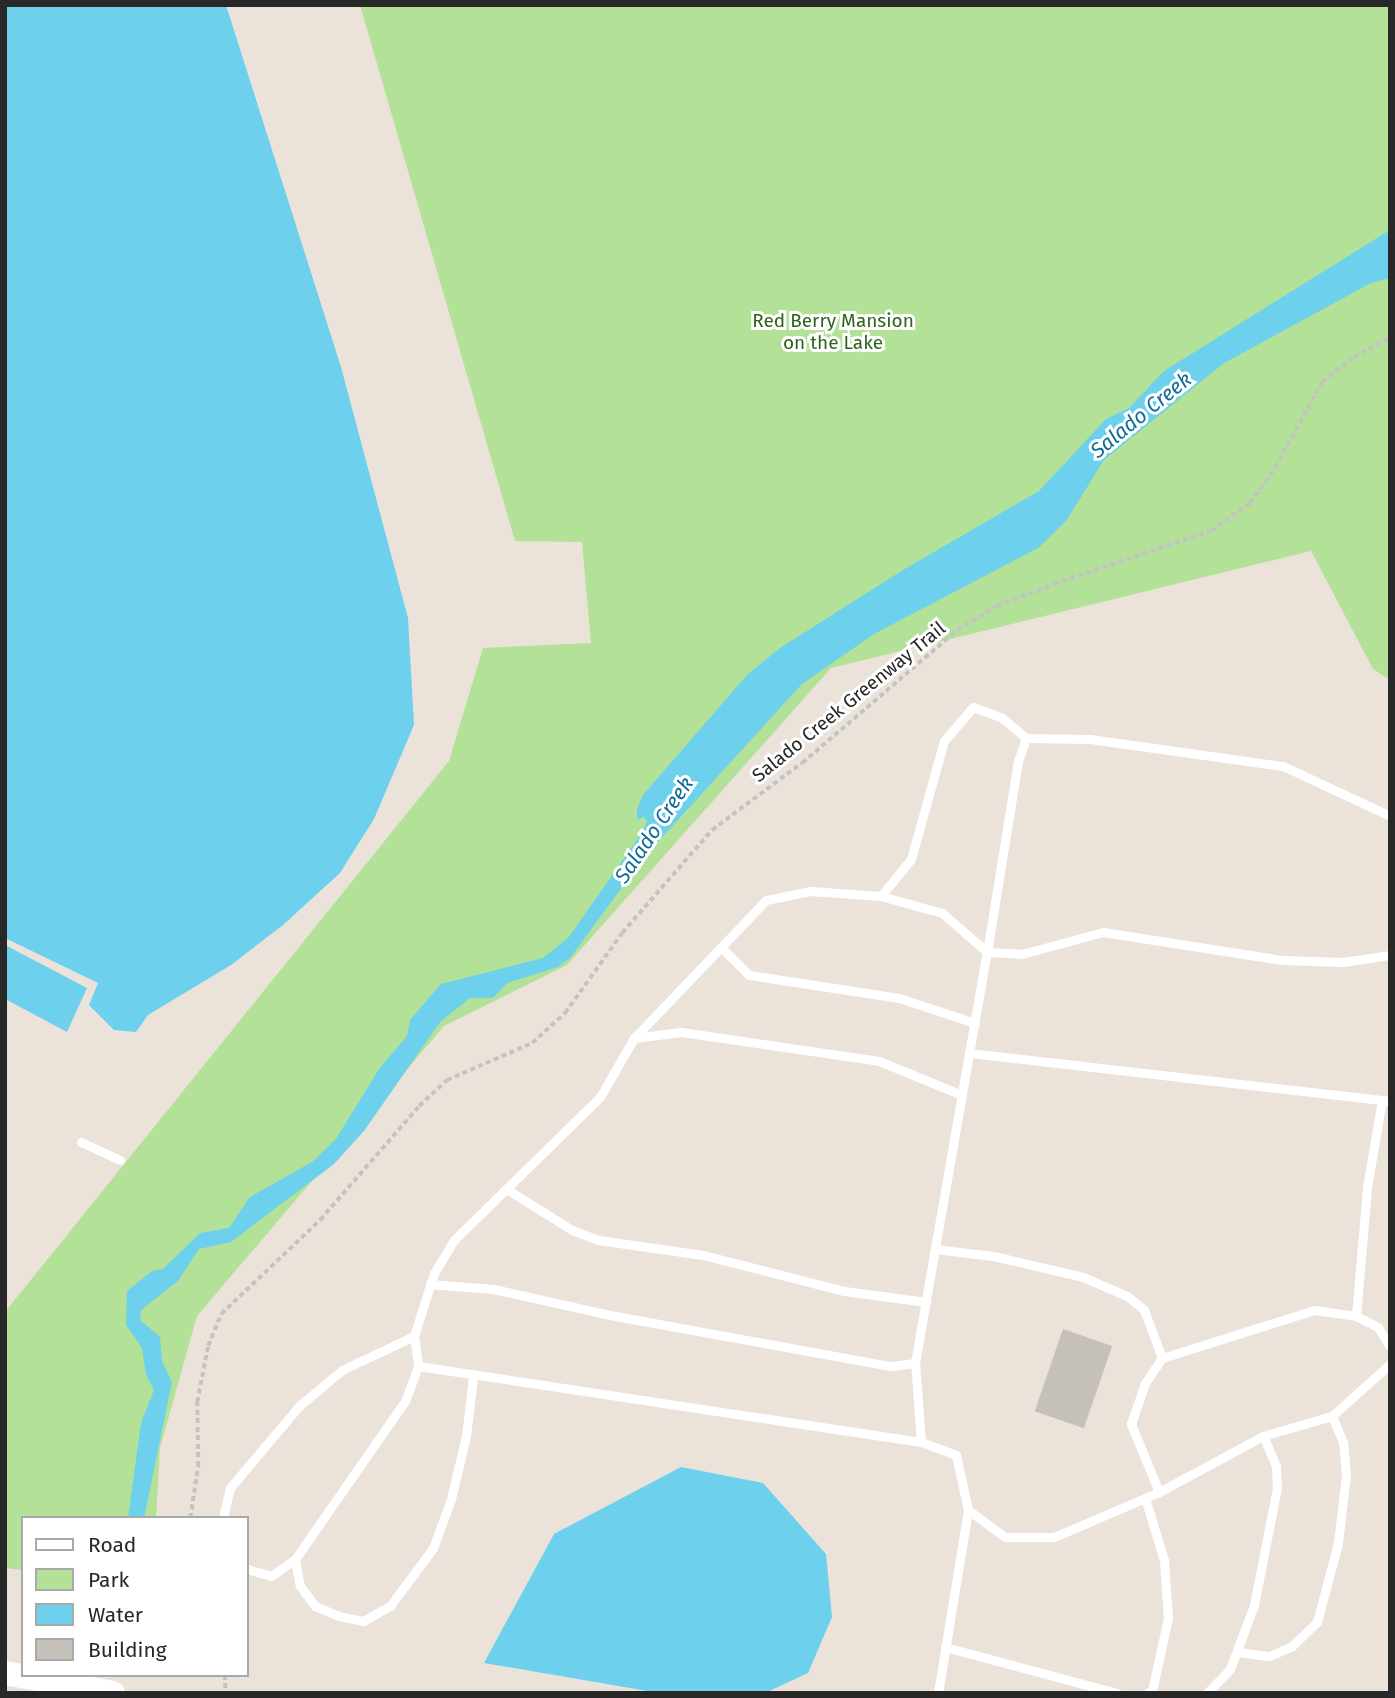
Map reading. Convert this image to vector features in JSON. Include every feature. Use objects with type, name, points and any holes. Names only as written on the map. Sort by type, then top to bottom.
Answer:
[{"type":"main road","points":[[27,1677],[113,1693]]},
{"type":"lane","points":[[881,896],[911,859],[944,741],[963,714],[973,707],[1001,717],[1026,737],[1090,739],[1271,764],[1390,816]]},
{"type":"lane","points":[[921,1442],[915,1363],[1018,761],[1026,737]]},
{"type":"lane","points":[[248,1569],[271,1576],[295,1559],[405,1401],[418,1366],[414,1336],[430,1284],[454,1240],[600,1097],[634,1038],[766,900],[810,891],[881,896],[942,913],[987,952],[1022,954],[1103,932],[1282,960],[1343,962],[1390,955]]},
{"type":"lane","points":[[720,947],[749,975],[899,998],[975,1023]]},
{"type":"lane","points":[[634,1038],[681,1032],[879,1061],[962,1095]]},
{"type":"lane","points":[[969,1053],[1386,1101],[1367,1186],[1356,1316]]},
{"type":"lane","points":[[81,1142],[120,1160]]},
{"type":"lane","points":[[508,1190],[572,1230],[598,1240],[703,1255],[844,1291],[926,1302]]},
{"type":"lane","points":[[935,1249],[993,1256],[1083,1277],[1127,1296],[1144,1310],[1162,1358]]},
{"type":"lane","points":[[430,1284],[493,1289],[615,1316],[891,1366],[915,1363]]},
{"type":"lane","points":[[1159,1492],[1131,1424],[1145,1382],[1162,1358],[1314,1310],[1356,1316],[1378,1328],[1390,1347]]},
{"type":"lane","points":[[223,1516],[230,1488],[299,1406],[342,1370],[414,1336]]},
{"type":"lane","points":[[968,1510],[1005,1537],[1054,1537],[1159,1492],[1264,1436],[1332,1416],[1390,1364]]},
{"type":"lane","points":[[418,1366],[473,1377],[921,1442],[956,1455],[968,1510],[938,1693]]},
{"type":"lane","points":[[295,1559],[300,1586],[315,1606],[363,1621],[390,1606],[433,1548],[451,1499],[466,1436],[473,1377]]},
{"type":"lane","points":[[1239,1652],[1269,1656],[1292,1646],[1317,1622],[1338,1544],[1346,1475],[1343,1442],[1332,1416]]},
{"type":"lane","points":[[1207,1693],[1218,1685],[1239,1652],[1254,1605],[1277,1488],[1276,1466],[1264,1436]]},
{"type":"lane","points":[[1145,1498],[1164,1560],[1168,1618],[1152,1690],[1147,1693]]},
{"type":"lane","points":[[946,1647],[1117,1693]]},
{"type":"path","name":"Salado Creek Greenway Trail","points":[[190,1516],[198,1466],[197,1402],[208,1346],[221,1314],[320,1220],[419,1105],[447,1080],[532,1043],[565,1013],[622,933],[712,830],[802,763],[957,630],[1020,597],[1211,531],[1250,503],[1322,382],[1354,357],[1390,337]]},
{"type":"green space","name":"Red Berry Mansion on the Lake","points":[[360,5],[1390,5],[1390,680],[1373,669],[1311,551],[831,668],[567,965],[444,1026],[197,1316],[160,1448],[156,1516],[21,1516],[21,1570],[5,1568],[5,1312],[449,761],[483,648],[591,643],[582,542],[515,541]]},
{"type":"water","points":[[5,5],[226,5],[341,367],[408,618],[414,725],[374,819],[340,873],[283,925],[231,965],[148,1015],[136,1032],[114,1030],[89,1005],[98,983],[5,938]]},
{"type":"water","name":"Salado Creek","points":[[1390,230],[1390,278],[1371,283],[1224,363],[1104,460],[1066,521],[1038,548],[874,634],[802,684],[645,856],[570,958],[558,967],[507,983],[493,998],[470,998],[440,1022],[364,1131],[334,1164],[231,1242],[199,1249],[178,1281],[141,1310],[140,1320],[160,1337],[162,1361],[172,1382],[144,1516],[128,1516],[141,1423],[154,1390],[146,1375],[142,1348],[126,1325],[127,1291],[152,1271],[163,1269],[200,1233],[229,1228],[250,1197],[312,1162],[336,1139],[379,1069],[407,1036],[410,1020],[441,984],[543,958],[569,937],[643,831],[647,821],[644,817],[637,820],[637,809],[643,795],[747,675],[780,648],[903,570],[1039,491],[1106,419],[1129,408],[1164,371]]},
{"type":"water","points":[[7,946],[87,988],[67,1032],[5,999]]},
{"type":"water","points":[[681,1467],[763,1483],[826,1554],[832,1617],[808,1673],[765,1693],[659,1693],[484,1663],[554,1534]]},
{"type":"building","points":[[1063,1329],[1112,1346],[1084,1428],[1035,1411]]}]
